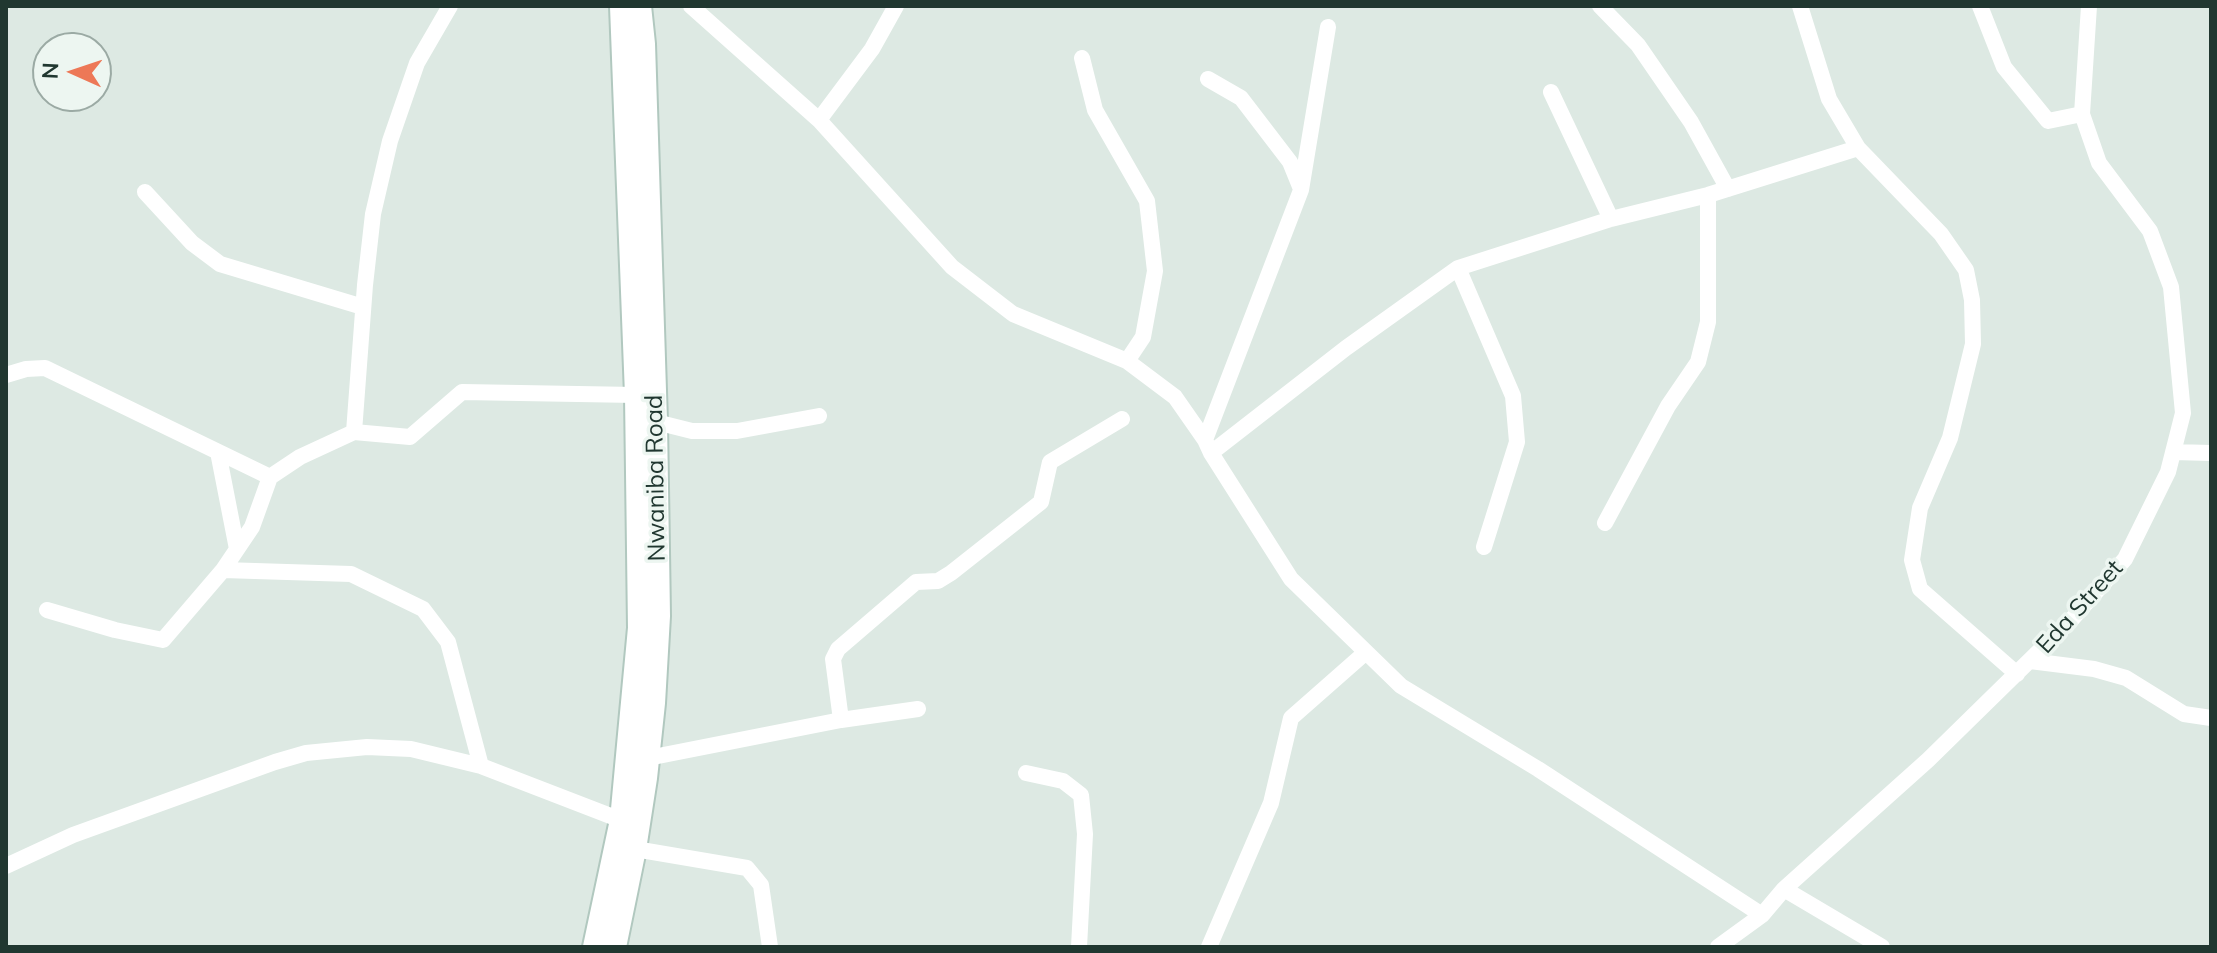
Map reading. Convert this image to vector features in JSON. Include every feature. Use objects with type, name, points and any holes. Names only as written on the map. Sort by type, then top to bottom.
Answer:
[{"type":"main road","points":[[594,947],[621,820],[639,628],[636,395],[621,6]]},
{"type":"main road","name":"Nwaniba Road","points":[[615,947],[635,849],[648,758],[659,616],[656,422],[644,44],[640,6]]},
{"type":"street","points":[[354,432],[373,214],[390,141],[417,63],[450,6]]},
{"type":"street","points":[[691,6],[819,120],[952,267],[1013,314],[1127,361],[1175,397],[1291,579],[1401,686],[1538,769],[1762,915]]},
{"type":"street","points":[[819,120],[872,49],[896,6]]},
{"type":"street","points":[[1600,6],[1638,45],[1691,122],[1728,189]]},
{"type":"street","points":[[1800,6],[1829,99],[1858,148],[1941,234],[1966,270],[1972,300],[1973,344],[1950,438],[1920,508],[1912,560],[1920,589],[2017,674]]},
{"type":"street","points":[[1980,6],[2004,67],[2048,121],[2082,114],[2089,6]]},
{"type":"street","points":[[1208,446],[1301,190],[1328,27]]},
{"type":"street","points":[[1082,58],[1095,110],[1147,201],[1155,271],[1143,337],[1127,361]]},
{"type":"street","points":[[1208,79],[1241,98],[1290,162],[1301,190]]},
{"type":"street","points":[[1551,92],[1611,219]]},
{"type":"street","name":"Eda Street","points":[[1718,947],[1762,915],[1784,889],[1928,760],[2073,618],[2125,559],[2168,472],[2183,413],[2171,287],[2150,231],[2099,163],[2082,114]]},
{"type":"street","points":[[1208,446],[1458,268],[1611,219],[1708,195],[1858,148]]},
{"type":"street","points":[[145,192],[192,243],[220,264],[363,307]]},
{"type":"street","points":[[1605,523],[1668,406],[1698,362],[1708,322],[1708,195]]},
{"type":"street","points":[[1458,268],[1513,396],[1517,442],[1484,547]]},
{"type":"street","points":[[6,375],[45,368],[270,477]]},
{"type":"street","points":[[47,610],[163,640],[223,570],[252,527],[270,477],[300,457],[354,432],[410,437],[462,392],[636,395]]},
{"type":"street","points":[[656,422],[692,431],[737,431],[819,416]]},
{"type":"street","points":[[841,720],[833,659],[838,649],[916,582],[938,581],[951,573],[1041,502],[1050,461],[1122,419]]},
{"type":"street","points":[[218,452],[237,549]]},
{"type":"street","points":[[2173,452],[2211,453]]},
{"type":"street","points":[[223,570],[351,574],[423,609],[448,642],[481,766]]},
{"type":"street","points":[[1209,947],[1271,803],[1291,718],[1366,652]]},
{"type":"street","points":[[2030,661],[2094,669],[2126,678],[2184,714],[2211,718]]},
{"type":"street","points":[[648,758],[841,720],[918,709]]},
{"type":"street","points":[[6,866],[73,835],[275,762],[306,753],[367,747],[411,749],[481,766],[621,820]]},
{"type":"street","points":[[1026,773],[1063,781],[1081,795],[1085,834],[1079,947]]},
{"type":"street","points":[[635,849],[747,868],[761,885],[770,947]]},
{"type":"street","points":[[1784,889],[1882,947]]}]
